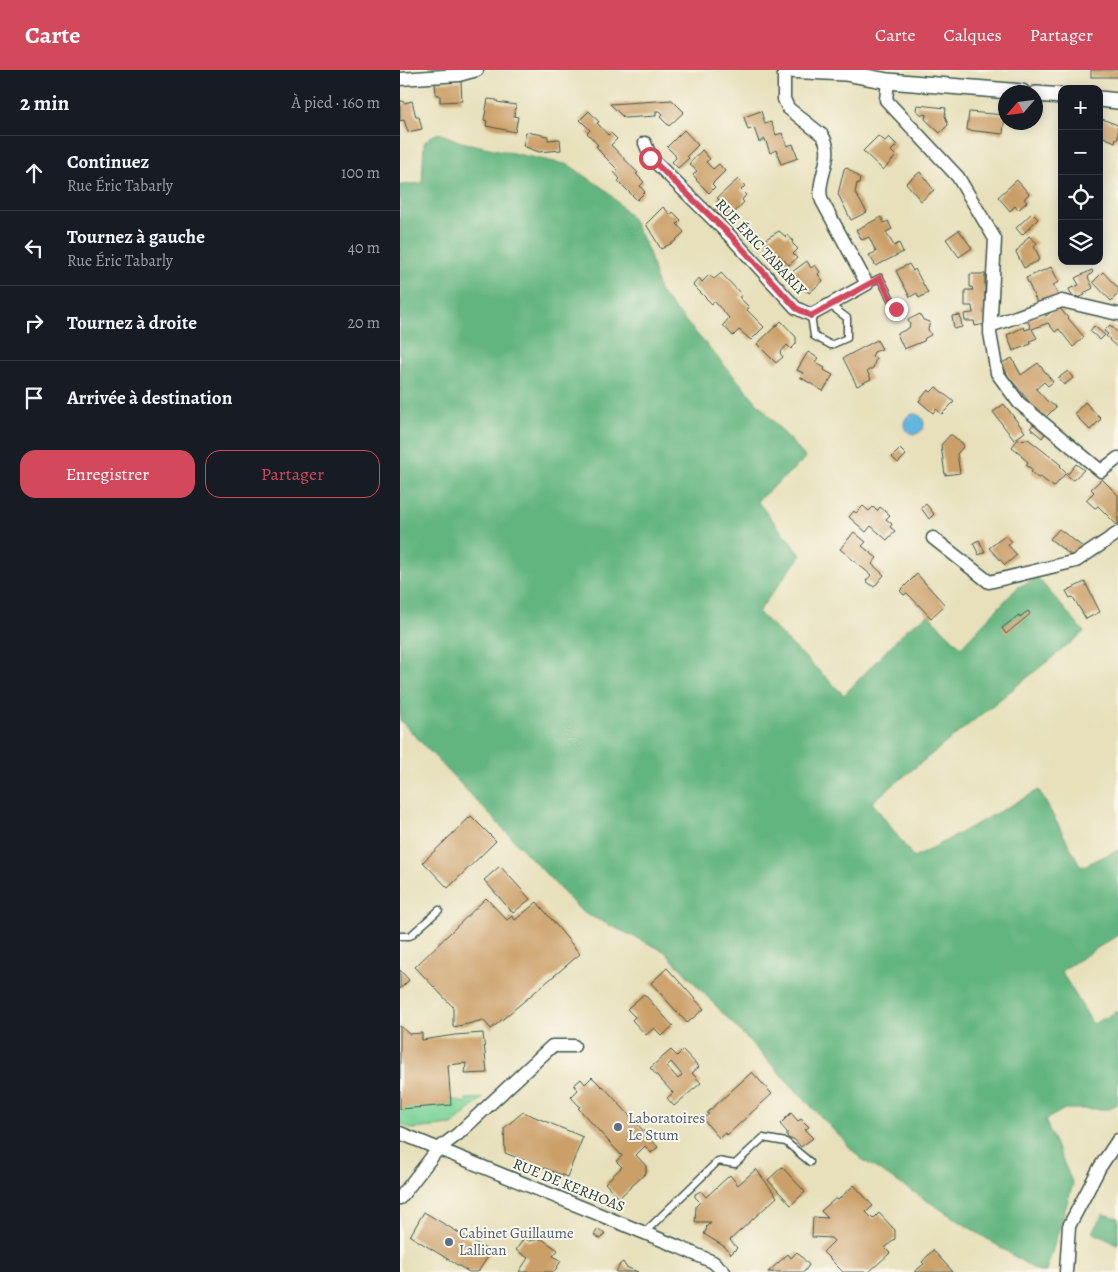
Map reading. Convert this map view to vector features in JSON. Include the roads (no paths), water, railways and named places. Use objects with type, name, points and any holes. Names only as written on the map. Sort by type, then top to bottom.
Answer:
[{"type":"street","points":[[400,79],[460,75],[477,70]]},
{"type":"street","points":[[867,284],[818,192],[827,157],[826,140],[788,108],[784,99],[786,70],[844,72],[888,81],[998,90]]},
{"type":"street","points":[[888,81],[886,100],[958,177],[995,239],[990,326],[997,373],[1019,403],[1101,471],[1118,458]]},
{"type":"street","points":[[1043,95],[1058,96]]},
{"type":"street","points":[[1103,99],[1118,101]]},
{"type":"street","name":"RUE ÉRIC TABARLY","points":[[645,143],[650,158],[731,236],[796,308],[811,316],[867,284]]},
{"type":"street","points":[[990,326],[1062,301],[1118,314]]},
{"type":"street","points":[[932,538],[989,582],[1076,561],[1118,533]]},
{"type":"street","points":[[400,1198],[438,1149],[458,1134],[552,1046],[574,1046]]},
{"type":"street","name":"RUE DE KERHOAS","points":[[400,1133],[645,1232],[713,1262],[724,1272]]},
{"type":"street","points":[[1066,1272],[1068,1270],[1069,1226],[1100,1166],[1118,1140]]},
{"type":"lane","points":[[867,284],[880,278],[896,309]]},
{"type":"lane","points":[[811,316],[814,336],[831,345],[846,338],[848,318],[830,304]]},
{"type":"lane","points":[[400,936],[410,936],[439,910]]},
{"type":"lane","points":[[645,1232],[718,1160],[735,1164],[763,1138],[786,1142],[810,1162]]},
{"type":"water","points":[[914,414],[921,417],[924,424],[921,431],[914,434],[907,431],[904,424],[907,417]]},
{"type":"place","name":"Laboratoires Le Stum","points":[[618,1127]]},
{"type":"place","name":"Cabinet Guillaume Lallican","points":[[449,1242]]}]
